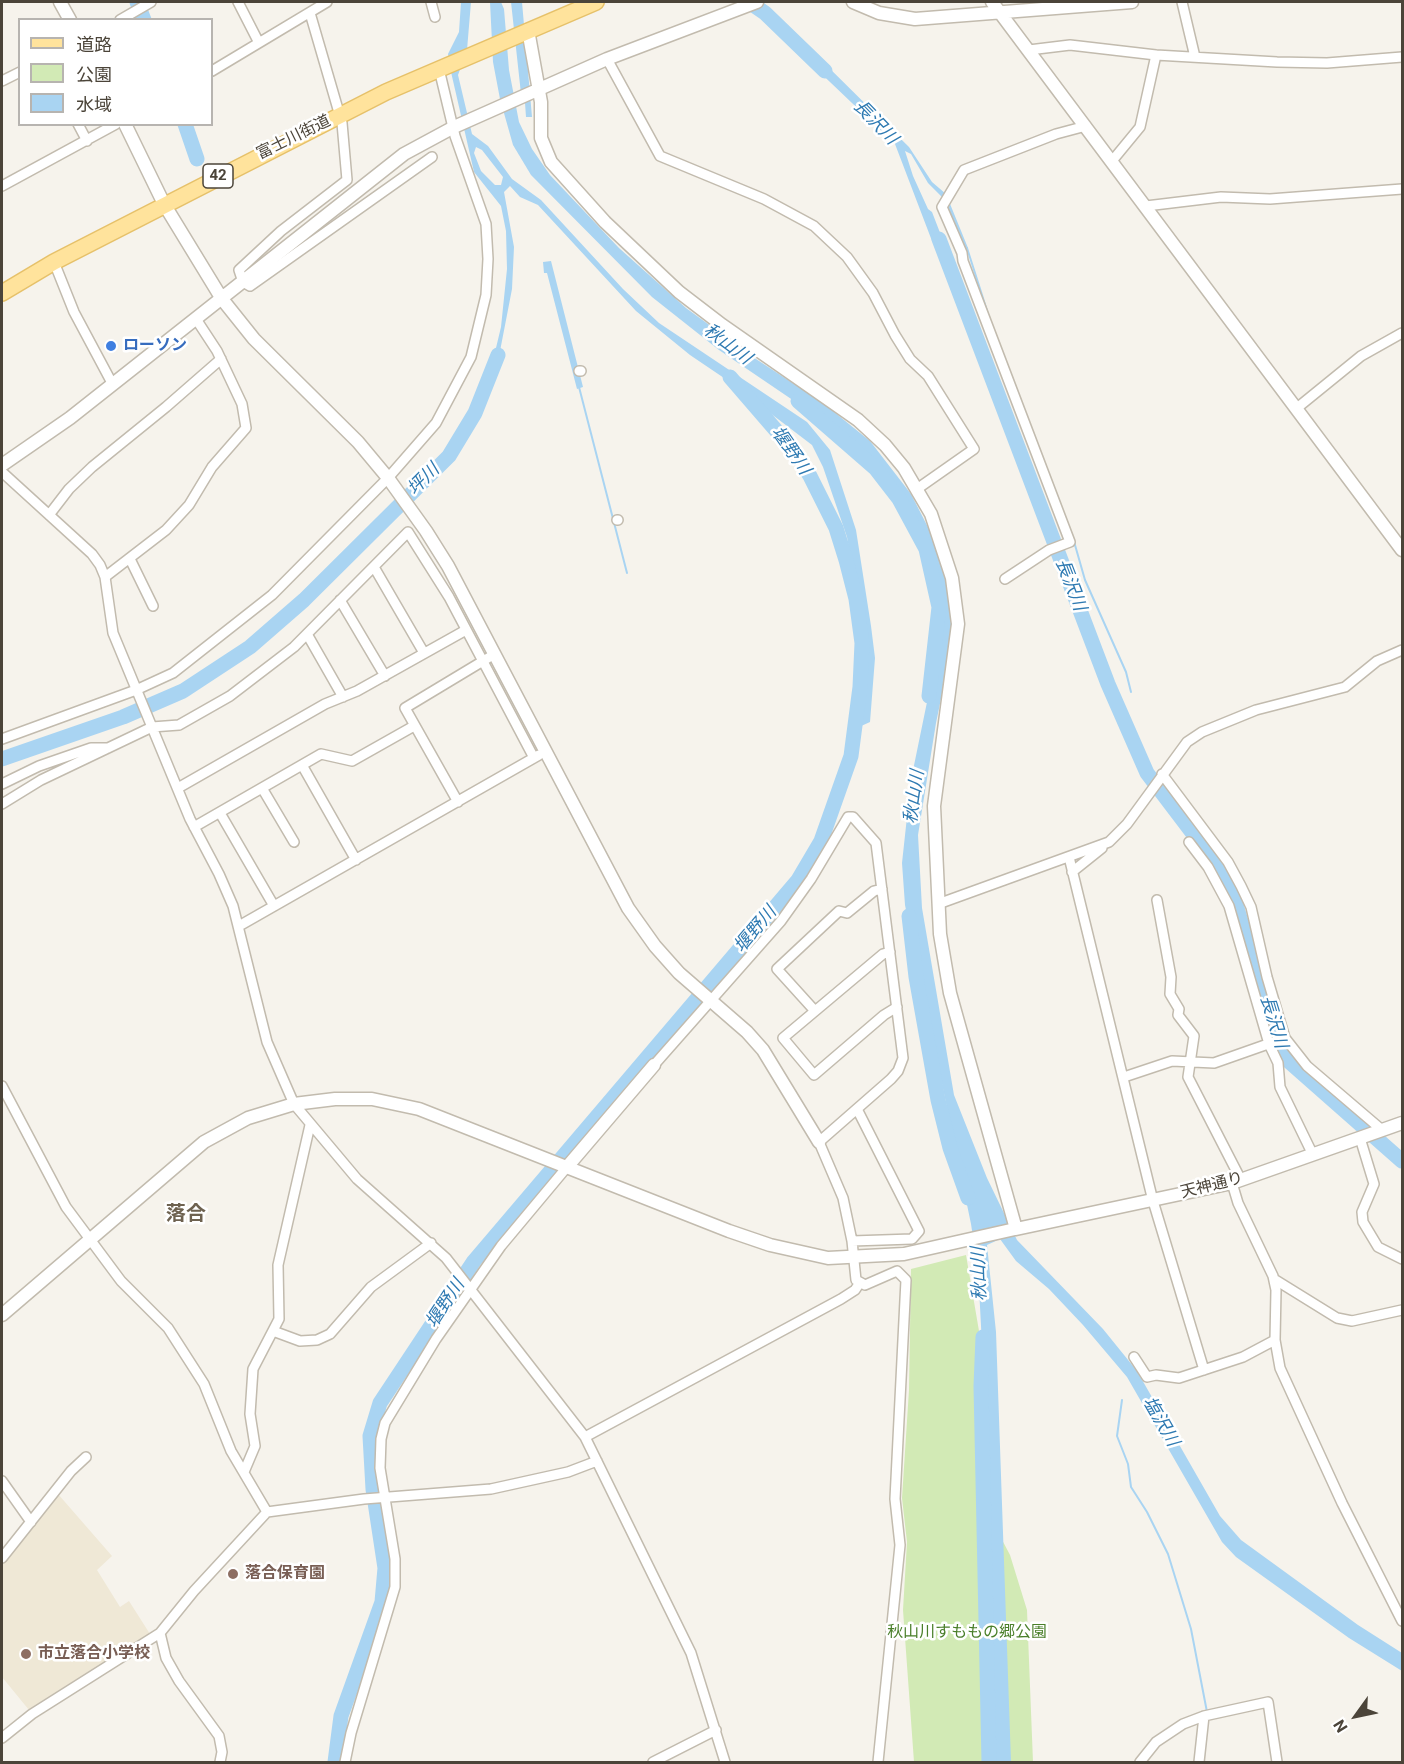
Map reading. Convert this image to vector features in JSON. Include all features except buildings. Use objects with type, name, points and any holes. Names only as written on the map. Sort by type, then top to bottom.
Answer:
[{"type":"main road","name":"富士川街道","points":[[2,293],[54,262],[339,115],[439,69],[596,2]]},
{"type":"street","points":[[60,2],[69,18]]},
{"type":"street","points":[[238,2],[258,41]]},
{"type":"street","points":[[213,70],[258,41],[327,2]]},
{"type":"street","points":[[431,2],[435,17]]},
{"type":"street","points":[[2,465],[222,299],[385,166],[454,127],[607,59],[757,2]]},
{"type":"street","points":[[853,2],[879,13],[915,19],[996,7],[1132,2]]},
{"type":"street","points":[[1182,2],[1195,57]]},
{"type":"street","points":[[123,18],[149,3]]},
{"type":"street","points":[[996,7],[1402,550]]},
{"type":"street","points":[[310,13],[339,115],[346,180],[281,231],[239,270],[243,282],[250,286],[432,157]]},
{"type":"street","points":[[526,31],[535,92],[541,102],[541,138],[544,151],[574,189],[679,292],[722,325],[858,420],[885,445],[917,489],[931,514],[952,578],[958,624],[934,806],[938,904],[950,993],[1016,1229]]},
{"type":"street","points":[[1029,50],[1070,45],[1155,55],[1317,63],[1402,57]]},
{"type":"street","points":[[1112,161],[1140,127],[1155,55]]},
{"type":"street","points":[[607,59],[660,156],[764,199],[814,226],[847,257],[873,293],[900,343],[910,358],[928,376],[974,449],[917,489]]},
{"type":"street","points":[[2,739],[137,692],[173,673],[272,595],[388,478],[436,423],[471,357],[486,295],[486,224],[454,127],[439,69]]},
{"type":"street","points":[[2,81],[18,73]]},
{"type":"street","points":[[79,126],[87,141]]},
{"type":"street","points":[[2,186],[113,126]]},
{"type":"street","points":[[126,126],[164,204],[222,299],[254,339],[358,442],[412,509],[448,566],[487,659],[539,755],[628,908],[655,946],[710,1000],[747,1032],[763,1050],[819,1142],[843,1198],[852,1241],[856,1280],[865,1285],[897,1271],[906,1280],[896,1499],[900,1545],[878,1762]]},
{"type":"street","points":[[1005,579],[1049,550],[1070,542],[963,261],[962,253],[942,207],[964,170],[1056,134],[1086,126]]},
{"type":"street","points":[[1146,206],[1221,197],[1270,199],[1402,189]]},
{"type":"street","points":[[358,196],[364,205]]},
{"type":"street","points":[[54,262],[74,312],[112,384]]},
{"type":"street","points":[[105,577],[166,530],[189,505],[212,467],[246,428],[242,404],[221,359],[196,319]]},
{"type":"street","points":[[1297,408],[1360,356],[1402,333]]},
{"type":"street","points":[[49,515],[92,466],[166,407],[221,359]]},
{"type":"street","points":[[2,472],[92,554],[105,577],[113,633],[194,827],[219,873],[239,926],[264,1032],[294,1104],[357,1179],[431,1243],[459,1272],[585,1437],[691,1653],[725,1762]]},
{"type":"street","points":[[2,804],[41,780],[152,728],[179,725],[230,696],[307,634],[408,532],[449,597],[466,630],[487,659]]},
{"type":"street","points":[[130,559],[153,606]]},
{"type":"street","points":[[374,567],[424,653]]},
{"type":"street","points":[[340,600],[384,676]]},
{"type":"street","points":[[178,788],[325,704],[384,676],[466,630]]},
{"type":"street","points":[[307,634],[343,697]]},
{"type":"street","points":[[1072,872],[1127,824],[1187,742],[1202,732],[1256,710],[1345,687],[1377,661],[1402,650]]},
{"type":"street","points":[[458,802],[405,708],[487,659]]},
{"type":"street","points":[[194,827],[321,754],[352,761],[414,726]]},
{"type":"street","points":[[2,784],[39,766],[91,748],[110,748]]},
{"type":"street","points":[[239,926],[539,755]]},
{"type":"street","points":[[302,765],[356,860]]},
{"type":"street","points":[[1162,775],[1228,862],[1251,907],[1266,977],[1285,1038],[1307,1066],[1382,1131]]},
{"type":"street","points":[[262,788],[294,842]]},
{"type":"street","points":[[220,813],[274,906]]},
{"type":"street","points":[[345,1762],[354,1722],[395,1587],[395,1559],[380,1468],[385,1423],[430,1348],[470,1287],[501,1246],[566,1166],[781,921],[811,879],[848,817],[853,817],[876,843],[903,1058],[898,1071],[819,1142]]},
{"type":"street","points":[[938,904],[1109,842]]},
{"type":"street","points":[[1190,842],[1208,867],[1229,906],[1269,1044],[1278,1064],[1280,1087],[1313,1155]]},
{"type":"street","points":[[1069,857],[1153,1201],[1204,1370]]},
{"type":"street","points":[[815,1011],[777,969],[839,911],[847,913],[874,891],[882,889]]},
{"type":"street","points":[[1157,900],[1171,977],[1170,994],[1179,1009],[1178,1015],[1194,1036],[1188,1077],[1237,1181],[1238,1203],[1274,1279],[1275,1340],[1280,1368],[1342,1503],[1402,1621]]},
{"type":"street","points":[[890,952],[883,954],[783,1038],[814,1074],[884,1015],[897,1007]]},
{"type":"street","points":[[1124,1077],[1172,1061],[1214,1063],[1285,1038]]},
{"type":"street","points":[[2,1086],[66,1208],[121,1281],[168,1328],[204,1384],[216,1418],[243,1472],[267,1512]]},
{"type":"street","name":"天神通り","points":[[2,1315],[204,1142],[248,1118],[294,1104],[335,1099],[372,1099],[407,1105],[729,1231],[770,1245],[828,1258],[904,1254],[1153,1201],[1237,1181],[1402,1123]]},
{"type":"street","points":[[852,1241],[912,1239],[919,1232],[857,1109]]},
{"type":"street","points":[[243,1472],[255,1446],[250,1414],[253,1369],[279,1319],[281,1308],[279,1256],[310,1125]]},
{"type":"street","points":[[1362,1138],[1374,1184],[1362,1212],[1363,1222],[1378,1246],[1402,1259]]},
{"type":"street","points":[[273,1331],[300,1341],[317,1340],[330,1334],[371,1287],[431,1243]]},
{"type":"street","points":[[1274,1279],[1337,1318],[1352,1321],[1402,1310]]},
{"type":"street","points":[[585,1437],[841,1299],[860,1284]]},
{"type":"street","points":[[1134,1357],[1147,1377],[1156,1375],[1179,1378],[1243,1358],[1275,1340]]},
{"type":"street","points":[[2,1558],[71,1471],[86,1457]]},
{"type":"street","points":[[2,1738],[32,1714],[160,1633],[194,1591],[267,1512],[363,1499],[491,1489],[526,1483],[597,1461]]},
{"type":"street","points":[[2,1480],[31,1522]]},
{"type":"street","points":[[160,1633],[166,1658],[179,1681],[219,1736],[222,1752],[220,1762]]},
{"type":"street","points":[[1140,1762],[1167,1733],[1204,1716],[1268,1702],[1277,1762]]},
{"type":"street","points":[[1199,1762],[1204,1716]]},
{"type":"street","points":[[653,1762],[716,1730]]},
{"type":"shaded area","points":[[58,1494],[112,1556],[97,1570],[120,1607],[129,1601],[150,1634],[29,1710],[2,1677],[2,1563]]},
{"type":"green space","name":"秋山川すももの郷公園","points":[[966,1255],[979,1331],[979,1496],[1010,1555],[1027,1610],[1033,1762],[914,1762],[903,1610],[907,1542],[902,1498],[909,1390],[911,1269]]},
{"type":"water","points":[[461,2],[471,2],[467,50],[458,75],[472,134],[488,146],[512,179],[541,200],[623,289],[659,323],[807,422],[830,450],[856,530],[871,626],[875,658],[870,722],[859,727],[864,671],[863,632],[847,537],[823,467],[812,445],[690,355],[636,311],[538,205],[520,197],[510,186],[504,192],[514,247],[512,289],[495,377],[490,373],[501,327],[507,269],[506,231],[501,206],[474,172],[448,54],[459,32]],"holes":[[[476,147],[482,150],[503,177],[501,185],[495,185],[481,171],[474,153]]]},
{"type":"water","name":"塩沢川","points":[[490,2],[501,2],[504,9],[509,70],[519,122],[532,149],[550,175],[619,248],[686,308],[756,359],[823,403],[870,441],[911,494],[934,539],[948,575],[951,625],[949,660],[936,723],[918,835],[922,908],[954,1095],[987,1178],[1017,1240],[1103,1329],[1137,1371],[1220,1516],[1241,1540],[1358,1625],[1402,1653],[1402,1671],[1349,1638],[1236,1557],[1222,1542],[1127,1377],[1049,1289],[1016,1261],[1000,1239],[987,1245],[996,1332],[1011,1762],[994,1762],[986,1420],[978,1269],[971,1224],[905,905],[902,863],[911,780],[942,629],[939,580],[926,542],[904,499],[856,443],[719,350],[652,297],[531,175],[513,145],[500,99],[493,62]]},
{"type":"water","points":[[511,2],[522,2],[532,117],[526,117],[525,103],[522,103]]},
{"type":"water","points":[[814,53],[909,147],[932,182],[946,194],[968,248],[965,250],[943,198],[928,183],[911,154],[905,151],[913,176],[928,209],[932,212],[949,256],[944,258],[936,242],[932,241],[895,144],[809,62]]},
{"type":"water","points":[[551,261],[583,387],[577,389],[547,273],[544,273],[543,262]]},
{"type":"waterway","points":[[137,2],[143,18]]},
{"type":"waterway","name":"長沢川","points":[[749,2],[765,13],[825,71]]},
{"type":"waterway","points":[[186,126],[197,159]]},
{"type":"waterway","name":"長沢川","points":[[939,239],[1108,684],[1147,773],[1213,860],[1233,894],[1273,1032],[1284,1057],[1402,1161]]},
{"type":"waterway","points":[[967,248],[989,317]]},
{"type":"waterway","name":"坪川","points":[[2,759],[123,717],[183,691],[250,647],[304,600],[449,456],[475,413],[498,355]]},
{"type":"waterway","name":"堰野川","points":[[335,1762],[341,1716],[382,1602],[385,1568],[373,1489],[370,1436],[380,1403],[474,1261],[798,880],[821,841],[851,756],[860,687],[862,643],[856,599],[836,528],[810,476],[793,450],[730,377]]},
{"type":"waterway","points":[[579,387],[627,573]]},
{"type":"waterway","name":"秋山川","points":[[798,401],[875,468],[899,499],[926,549],[939,607],[929,696]]},
{"type":"waterway","points":[[1073,538],[1085,580],[1126,672],[1131,692]]},
{"type":"waterway","name":"秋山川","points":[[909,916],[916,977],[938,1100],[950,1148],[968,1198]]},
{"type":"waterway","name":"秋山川","points":[[983,1337],[981,1386],[989,1762]]},
{"type":"waterway","points":[[1122,1400],[1117,1436],[1128,1464],[1131,1487],[1147,1512],[1168,1554],[1191,1629],[1207,1712]]},
{"type":"waterway","points":[[1204,1757],[1206,1739]]},
{"type":"place","name":"ローソン","points":[[111,346]]},
{"type":"place","name":"落合保育園","points":[[233,1574]]},
{"type":"place","name":"市立落合小学校","points":[[26,1654]]},
{"type":"district","name":"落合","points":[[186,1215]]}]
